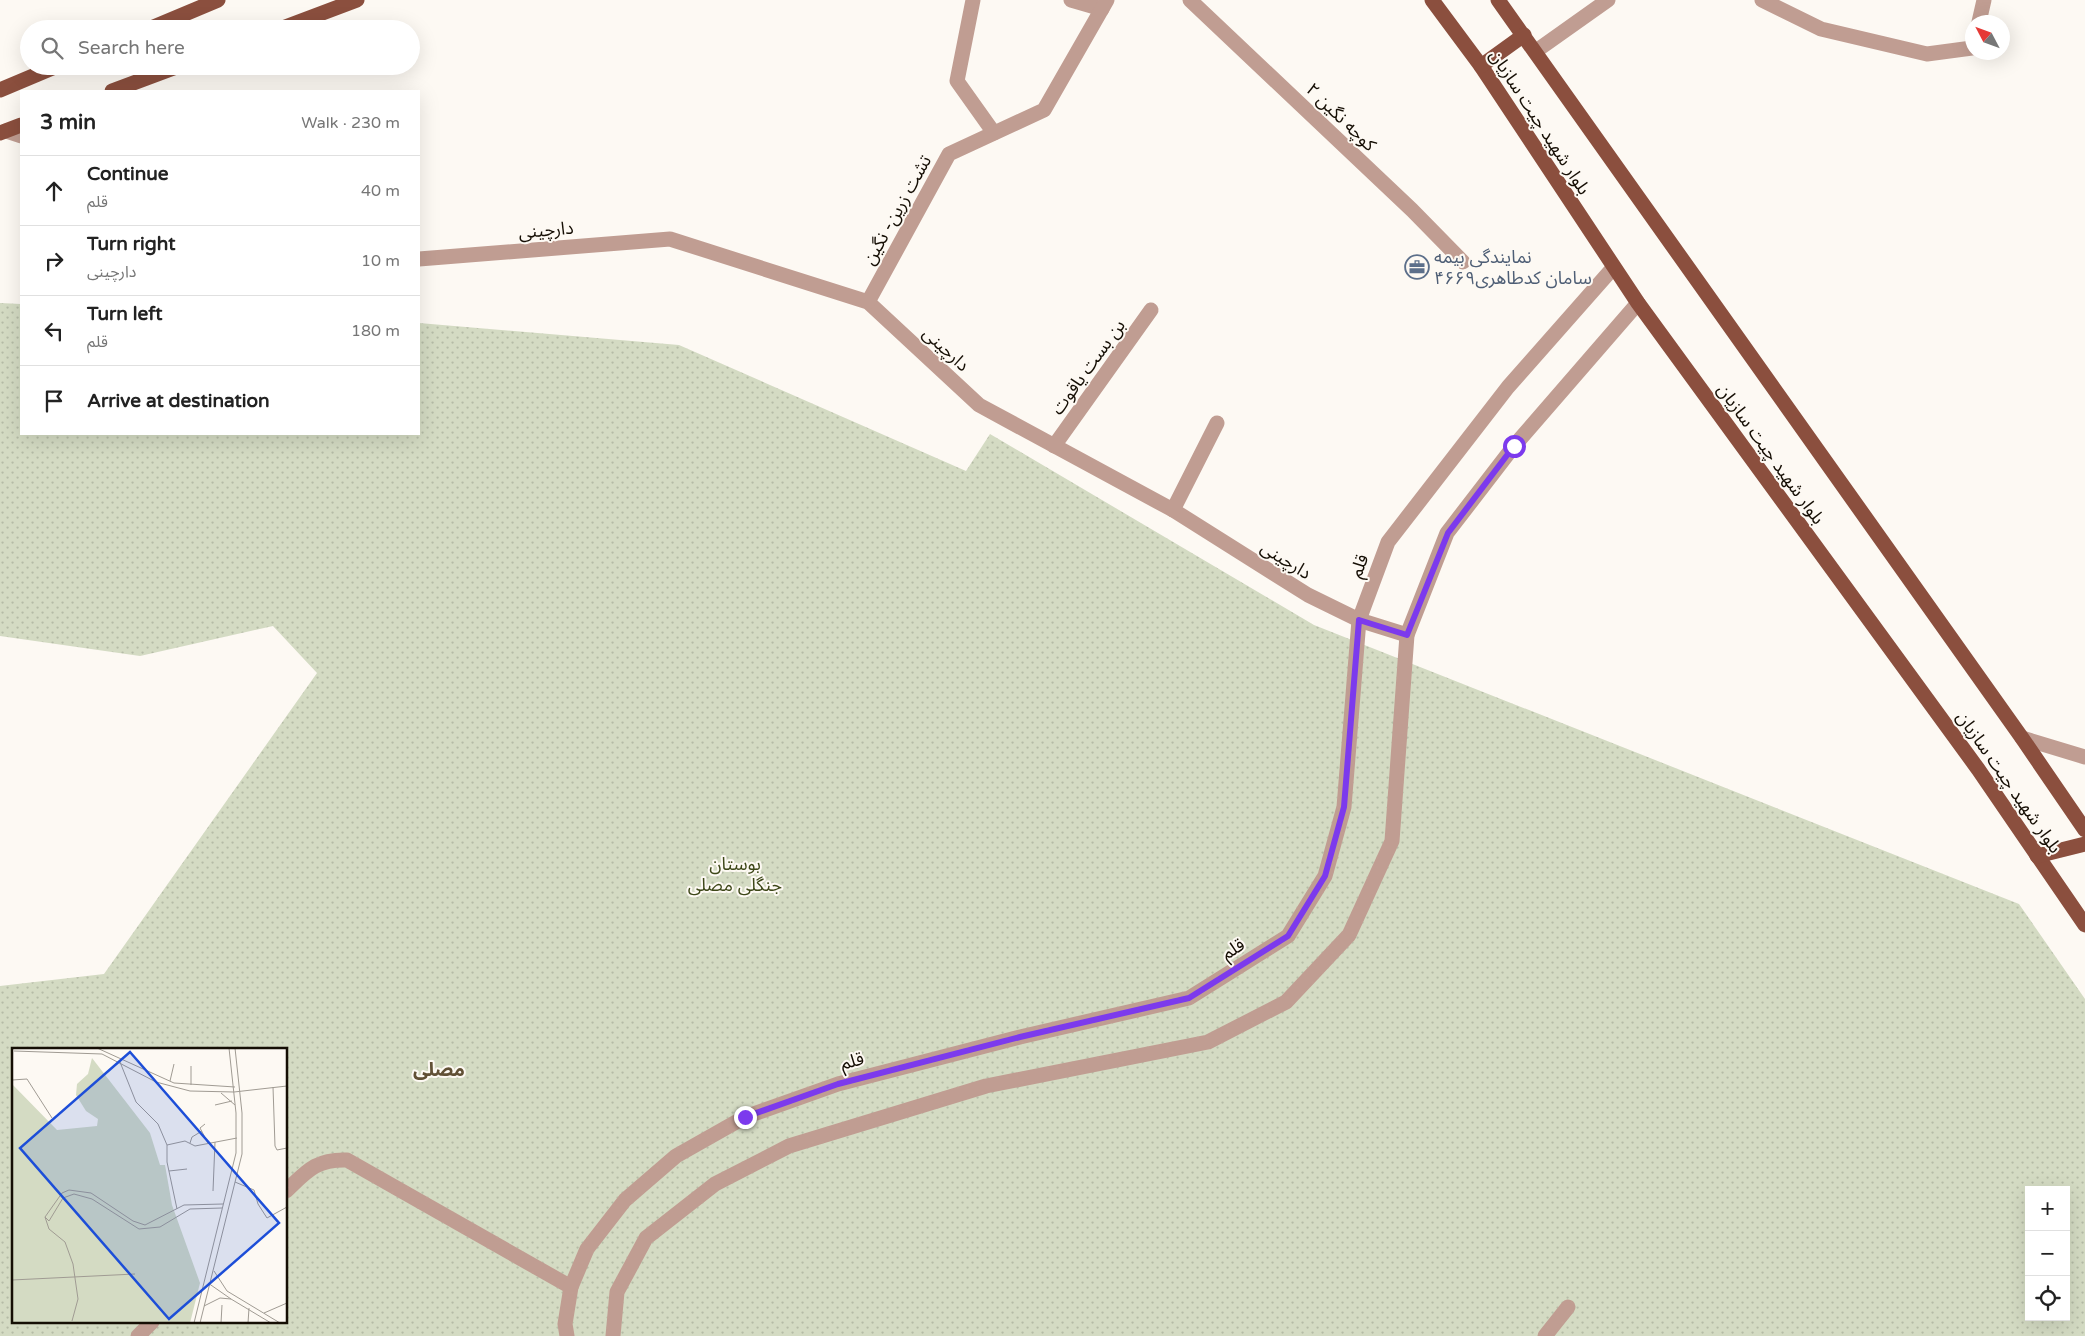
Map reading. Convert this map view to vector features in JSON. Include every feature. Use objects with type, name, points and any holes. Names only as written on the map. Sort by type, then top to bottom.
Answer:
[{"type":"main road","points":[[170,20],[218,0]]},
{"type":"main road","points":[[304,20],[357,0]]},
{"type":"main road","name":"بلوار شهید چیت سازیان","points":[[1432,0],[1481,66],[1613,268],[1978,769],[2085,925]]},
{"type":"main road","name":"بلوار شهید چیت سازیان","points":[[1498,0],[2022,738],[2085,830]]},
{"type":"main road","points":[[1481,66],[1524,35]]},
{"type":"main road","points":[[0,90],[36,75]]},
{"type":"main road","points":[[115,90],[155,75]]},
{"type":"main road","points":[[3,132],[20,125]]},
{"type":"main road","points":[[2038,856],[2085,844]]},
{"type":"street","points":[[973,0],[957,81],[994,133]]},
{"type":"street","points":[[1071,0],[1105,4]]},
{"type":"street","name":"کوچه نگین ۲","points":[[1190,0],[1412,210],[1464,262]]},
{"type":"street","points":[[1536,51],[1608,0]]},
{"type":"street","points":[[1762,0],[1821,29],[1927,54],[1965,49]]},
{"type":"street","points":[[1981,15],[1984,0]]},
{"type":"street","name":"تشت زرین- نگین","points":[[868,302],[949,154],[1044,110],[1105,4]]},
{"type":"street","points":[[3,132],[20,136]]},
{"type":"street","name":"دارچینی","points":[[420,260],[670,239],[868,302],[979,405],[1173,510],[1308,595],[1359,620],[1407,635]]},
{"type":"street","name":"قلم","points":[[567,1336],[565,1324],[571,1287],[586,1249],[625,1200],[676,1156],[745,1117],[838,1084],[1020,1037],[1189,998],[1288,936],[1325,876],[1344,807],[1359,620],[1388,542],[1508,387],[1613,268]]},
{"type":"street","points":[[613,1336],[617,1292],[646,1238],[715,1184],[789,1146],[986,1086],[1208,1042],[1286,1002],[1349,935],[1392,841],[1407,635],[1448,533],[1514,446],[1638,303]]},
{"type":"street","name":"بن بست یاقوت","points":[[1054,446],[1151,310]]},
{"type":"street","points":[[1173,510],[1217,423]]},
{"type":"street","points":[[2022,738],[2085,757]]},
{"type":"street","points":[[288,1189],[309,1169],[329,1160],[347,1160],[571,1287]]},
{"type":"street","points":[[1545,1336],[1568,1306]]},
{"type":"street","points":[[138,1336],[150,1324]]},
{"type":"green space","name":"بوستان جنگلی مصلی","points":[[0,303],[20,304],[20,435],[420,435],[420,323],[679,345],[966,471],[990,434],[1314,625],[2019,904],[2085,999],[2085,1336],[0,1336],[0,986],[104,974],[317,673],[273,626],[140,656],[0,636]]},
{"type":"place","name":"نمایندگی بیمه سامان کدطاهری۴۶۶۹","points":[[1417,267]]},
{"type":"district","name":"مصلی","points":[[439,1069]]},
{"type":"route","points":[[745,1117],[838,1084],[1020,1037],[1189,998],[1288,936],[1325,876],[1344,807],[1359,620],[1407,635],[1448,533],[1514,446]]}]
